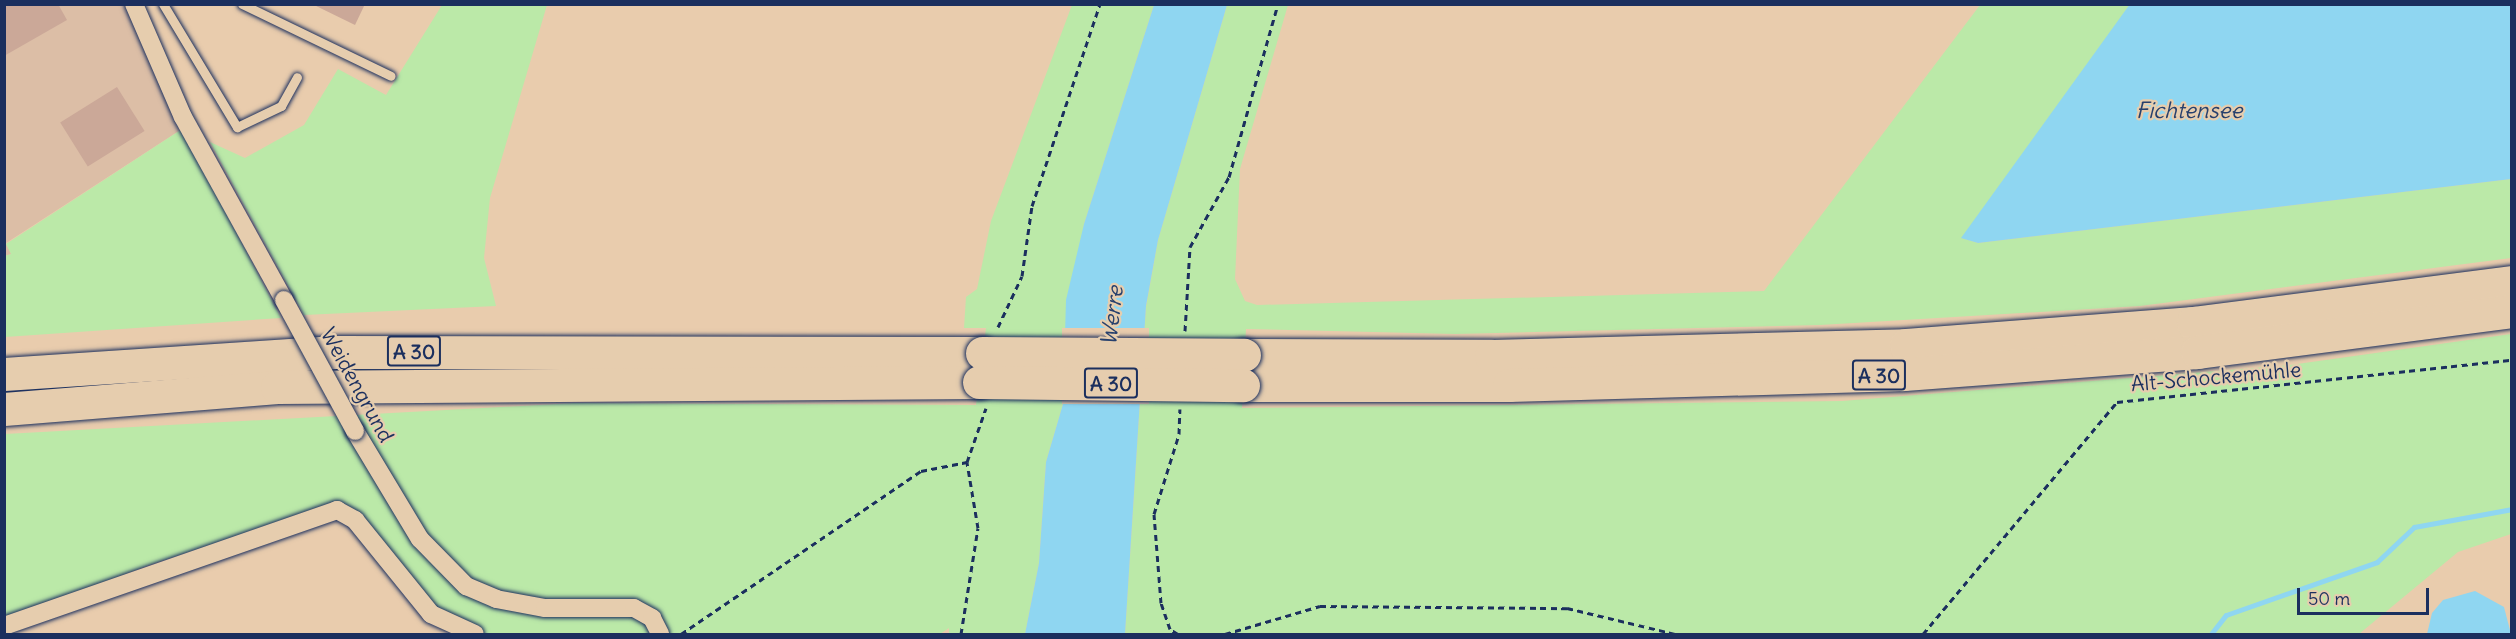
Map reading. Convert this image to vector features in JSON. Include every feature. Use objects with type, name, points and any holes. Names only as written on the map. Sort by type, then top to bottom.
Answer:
[{"type":"highway","name":"A 30","points":[[1244,370],[1503,356],[1906,345],[2193,324],[2511,282]]},
{"type":"highway","name":"A 30","points":[[4,374],[334,352],[981,367],[1244,370],[1521,385],[1904,374],[2208,351],[2511,311]]},
{"type":"highway","name":"A 30","points":[[4,409],[277,387],[981,367]]},
{"type":"street","name":"Weidengrund","points":[[134,4],[183,117],[355,431],[420,539],[466,586],[496,599],[545,608],[634,608],[652,618],[660,634]]},
{"type":"street","points":[[4,626],[338,510],[355,520],[432,614],[475,634]]},
{"type":"lane","points":[[163,4],[237,127],[281,106],[297,77]]},
{"type":"lane","points":[[242,4],[391,76]]},
{"type":"path","points":[[1022,276],[1032,206],[1100,4]]},
{"type":"path","points":[[1229,177],[1278,4]]},
{"type":"path","name":"Alt-Schockemühle","points":[[1923,634],[2117,402],[2511,360]]},
{"type":"path","points":[[681,634],[921,471],[967,462],[978,528],[961,634]]},
{"type":"path","points":[[1225,634],[1320,606],[1567,608],[1675,634]]},
{"type":"shaded area","points":[[5,5],[126,5],[182,129],[6,243],[11,254],[5,256]]},
{"type":"green space","points":[[442,5],[547,5],[490,198],[484,258],[496,306],[304,315],[210,142],[245,158],[304,125],[338,69],[386,95]]},
{"type":"green space","points":[[1072,5],[1154,5],[1084,224],[1063,404],[1046,462],[1039,563],[1025,634],[949,634],[949,628],[940,634],[484,634],[465,630],[408,587],[347,505],[337,504],[149,565],[5,621],[5,434],[575,403],[976,405],[986,328],[964,328],[966,297],[977,289],[991,221]]},
{"type":"green space","points":[[1227,5],[1288,5],[1240,169],[1235,279],[1245,301],[1257,305],[1764,291],[1980,5],[2130,5],[1962,238],[1978,243],[2511,179],[2511,258],[2140,306],[1820,325],[1455,334],[1246,329],[1242,408],[1842,401],[2290,365],[2511,334],[2511,534],[2458,552],[2359,634],[1125,634],[1146,307],[1158,240]]},
{"type":"green space","points":[[182,129],[281,318],[5,337],[4,256],[11,254],[6,244]]},
{"type":"water","name":"Fichtensee","points":[[2130,4],[2511,5],[2511,179],[1978,243],[1961,238]]},
{"type":"water","name":"Werre","points":[[1154,5],[1227,5],[1158,240],[1146,306],[1125,634],[1025,634],[1039,563],[1046,462],[1063,404],[1066,300],[1084,224]]},
{"type":"water","points":[[2475,591],[2504,607],[2511,634],[2427,634],[2432,613],[2443,600]]},
{"type":"pier","points":[[1062,328],[1149,328],[1149,404],[1062,404]]},
{"type":"building","points":[[4,4],[58,4],[67,20],[4,56]]},
{"type":"building","points":[[312,4],[365,4],[355,25]]},
{"type":"building","points":[[117,87],[145,131],[88,167],[60,123]]},
{"type":"waterway","points":[[2211,634],[2226,615],[2377,562],[2414,527],[2512,509]]}]
